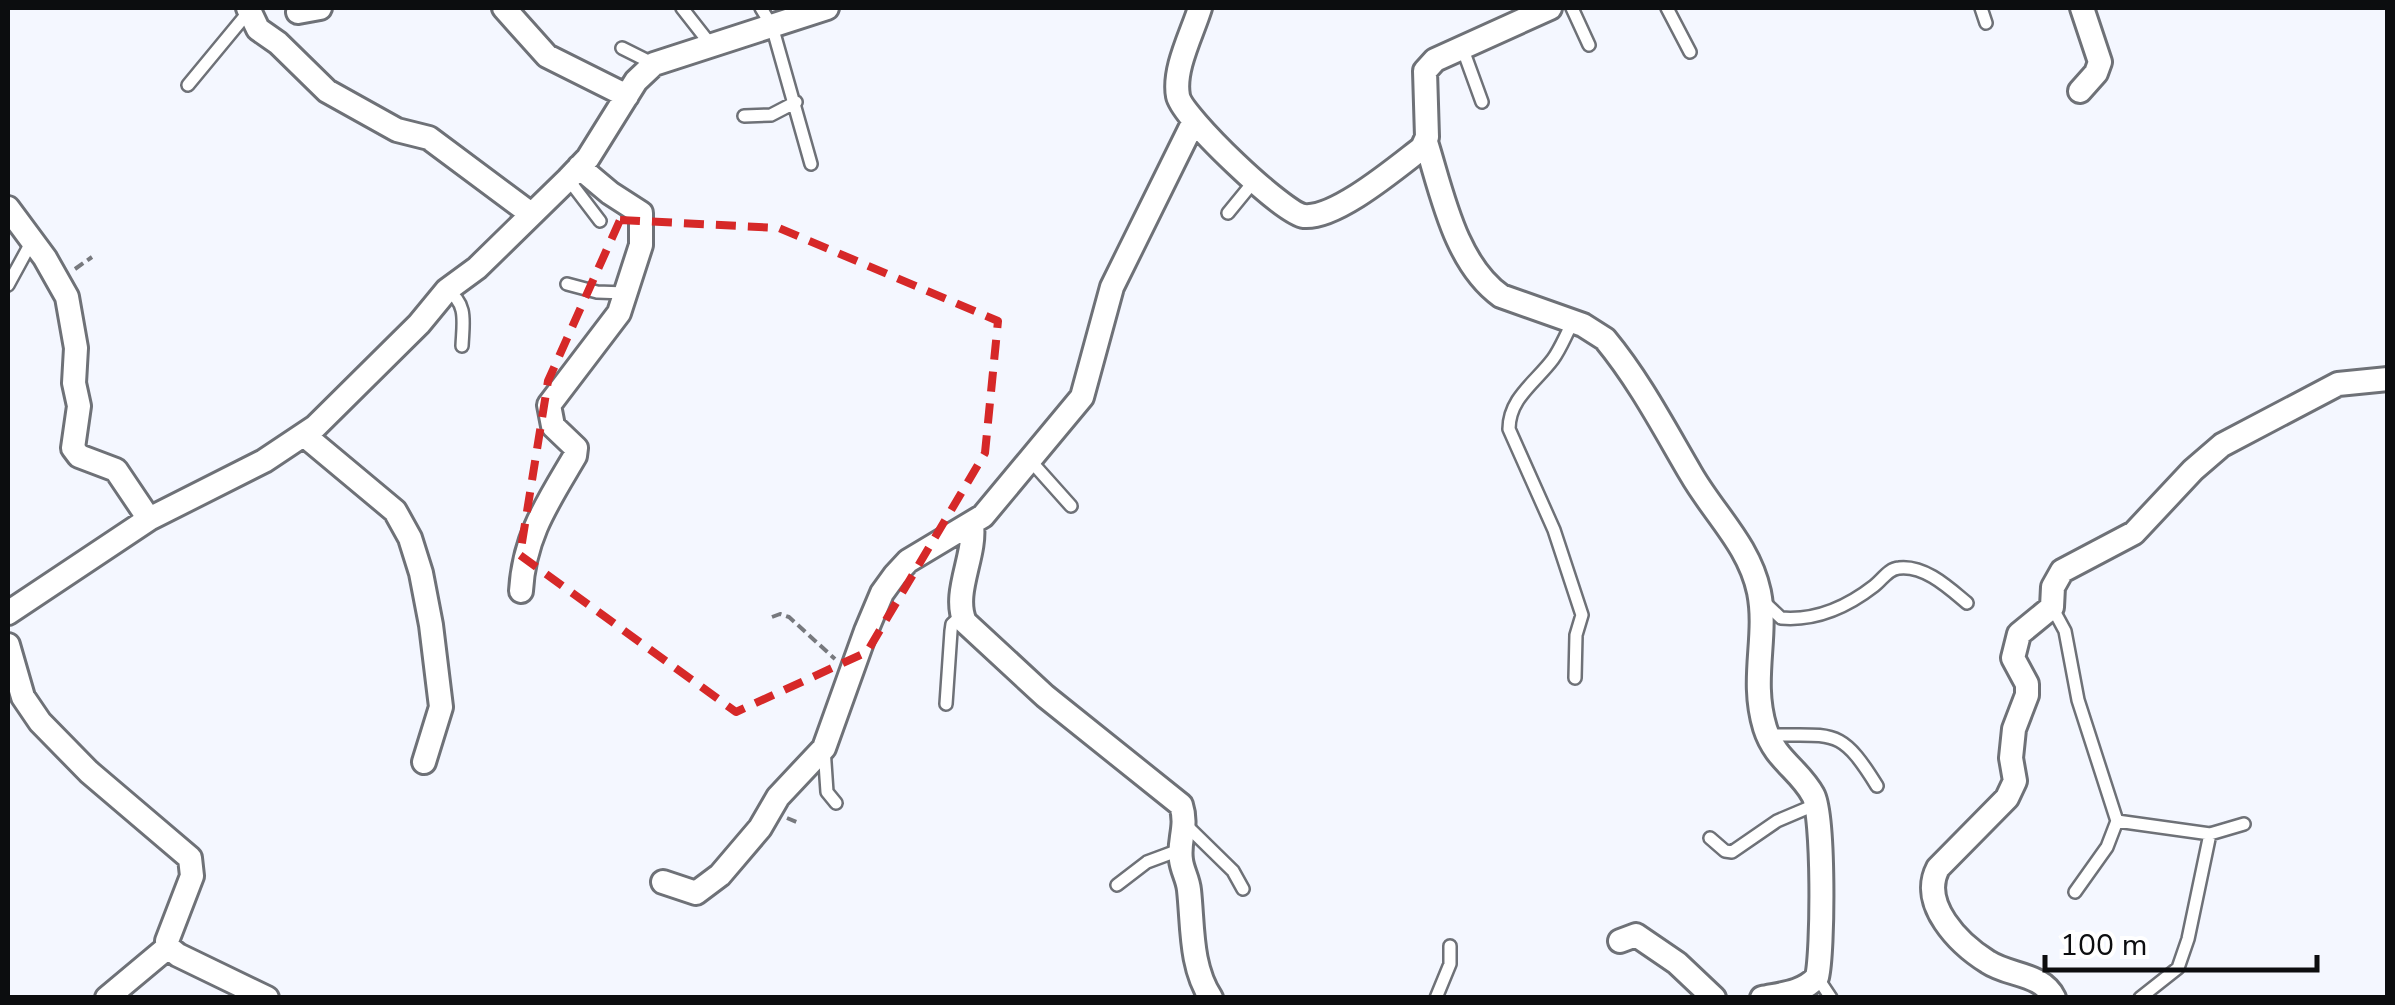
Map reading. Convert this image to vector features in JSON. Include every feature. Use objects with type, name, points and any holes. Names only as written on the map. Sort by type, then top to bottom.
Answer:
[{"type":"street","points":[[504,8],[547,56],[626,96]]},
{"type":"street","points":[[8,613],[148,519],[264,461],[304,435],[418,324],[447,290],[490,256],[574,173],[588,158],[636,81],[654,64],[711,44],[767,17],[827,8]]},
{"type":"street","points":[[1200,8],[1177,80],[1180,104],[1193,123],[1283,205],[1302,216],[1325,213],[1402,163],[1426,142]]},
{"type":"street","points":[[1550,8],[1435,60],[1425,70],[1426,142],[1453,228],[1491,288],[1501,296],[1597,332],[1614,350],[1692,476],[1730,528],[1756,576],[1760,599],[1756,678],[1775,752],[1808,788],[1817,804],[1821,885],[1817,977],[1810,985],[1790,993],[1762,998]]},
{"type":"street","points":[[2080,91],[2100,62],[2082,8]]},
{"type":"street","points":[[249,9],[258,29],[339,100],[397,130],[429,138],[531,214]]},
{"type":"street","points":[[663,882],[696,893],[708,887],[760,828],[788,785],[824,748],[882,593],[895,575],[908,561],[983,516],[1082,397],[1112,287],[1193,123]]},
{"type":"street","points":[[520,591],[522,560],[535,524],[576,448],[553,426],[549,405],[575,367],[612,326],[641,245],[641,213],[574,173]]},
{"type":"street","points":[[8,208],[67,297],[76,348],[74,383],[79,406],[73,448],[79,456],[116,470],[148,519]]},
{"type":"street","points":[[2054,998],[2050,990],[2032,978],[1987,962],[1944,919],[1932,897],[1932,880],[1938,868],[2007,798],[2014,786],[2012,740],[2027,695],[2026,684],[2012,658],[2018,634],[2052,608],[2053,587],[2062,571],[2134,533],[2222,445],[2338,384],[2388,379]]},
{"type":"street","points":[[304,435],[395,511],[410,538],[428,608],[440,707],[424,762]]},
{"type":"street","points":[[972,525],[974,538],[962,615],[976,635],[1181,805],[1185,824],[1180,858],[1190,894],[1190,934],[1210,998]]},
{"type":"street","points":[[8,645],[13,694],[78,762],[190,858],[192,876],[167,941],[168,948],[267,998]]},
{"type":"street","points":[[1620,941],[1636,936],[1650,943],[1714,998]]},
{"type":"street","points":[[107,998],[168,948]]},
{"type":"lane","points":[[682,8],[711,44]]},
{"type":"lane","points":[[1572,8],[1590,45]]},
{"type":"lane","points":[[1668,8],[1690,52]]},
{"type":"lane","points":[[1981,8],[1986,23]]},
{"type":"lane","points":[[188,85],[249,9]]},
{"type":"lane","points":[[767,17],[796,102],[811,164]]},
{"type":"lane","points":[[1462,47],[1482,102]]},
{"type":"lane","points":[[622,48],[654,64]]},
{"type":"lane","points":[[744,116],[771,115],[796,102]]},
{"type":"lane","points":[[574,173],[600,221]]},
{"type":"lane","points":[[1228,213],[1255,180]]},
{"type":"lane","points":[[8,285],[32,241]]},
{"type":"lane","points":[[568,284],[597,292],[626,293]]},
{"type":"lane","points":[[447,290],[459,298],[463,309],[462,346]]},
{"type":"lane","points":[[1573,322],[1554,358],[1516,403],[1509,417],[1509,429],[1554,530],[1582,615],[1576,634],[1575,678]]},
{"type":"lane","points":[[1029,459],[1071,506]]},
{"type":"lane","points":[[1760,599],[1781,618],[1802,620],[1822,616],[1862,594],[1889,572],[1903,568],[1929,576],[1968,603]]},
{"type":"lane","points":[[2052,608],[2065,632],[2078,700],[2117,820],[2107,847],[2075,892]]},
{"type":"lane","points":[[946,704],[952,624],[962,615]]},
{"type":"lane","points":[[1768,735],[1825,736],[1844,742],[1856,752],[1876,786]]},
{"type":"lane","points":[[824,748],[826,786],[836,804]]},
{"type":"lane","points":[[1710,838],[1732,852],[1777,820],[1817,804]]},
{"type":"lane","points":[[2117,820],[2210,834],[2244,824]]},
{"type":"lane","points":[[1185,824],[1233,871],[1243,889]]},
{"type":"lane","points":[[2140,998],[2178,968],[2210,834]]},
{"type":"lane","points":[[1117,885],[1148,862],[1182,848]]},
{"type":"lane","points":[[1436,998],[1450,964],[1450,946]]},
{"type":"lane","points":[[1817,977],[1831,998]]},
{"type":"path","points":[[772,617],[790,617],[820,648],[853,667]]},
{"type":"highlighted area","points":[[620,220],[779,228],[998,321],[985,453],[867,652],[736,712],[520,555],[548,381]]}]
